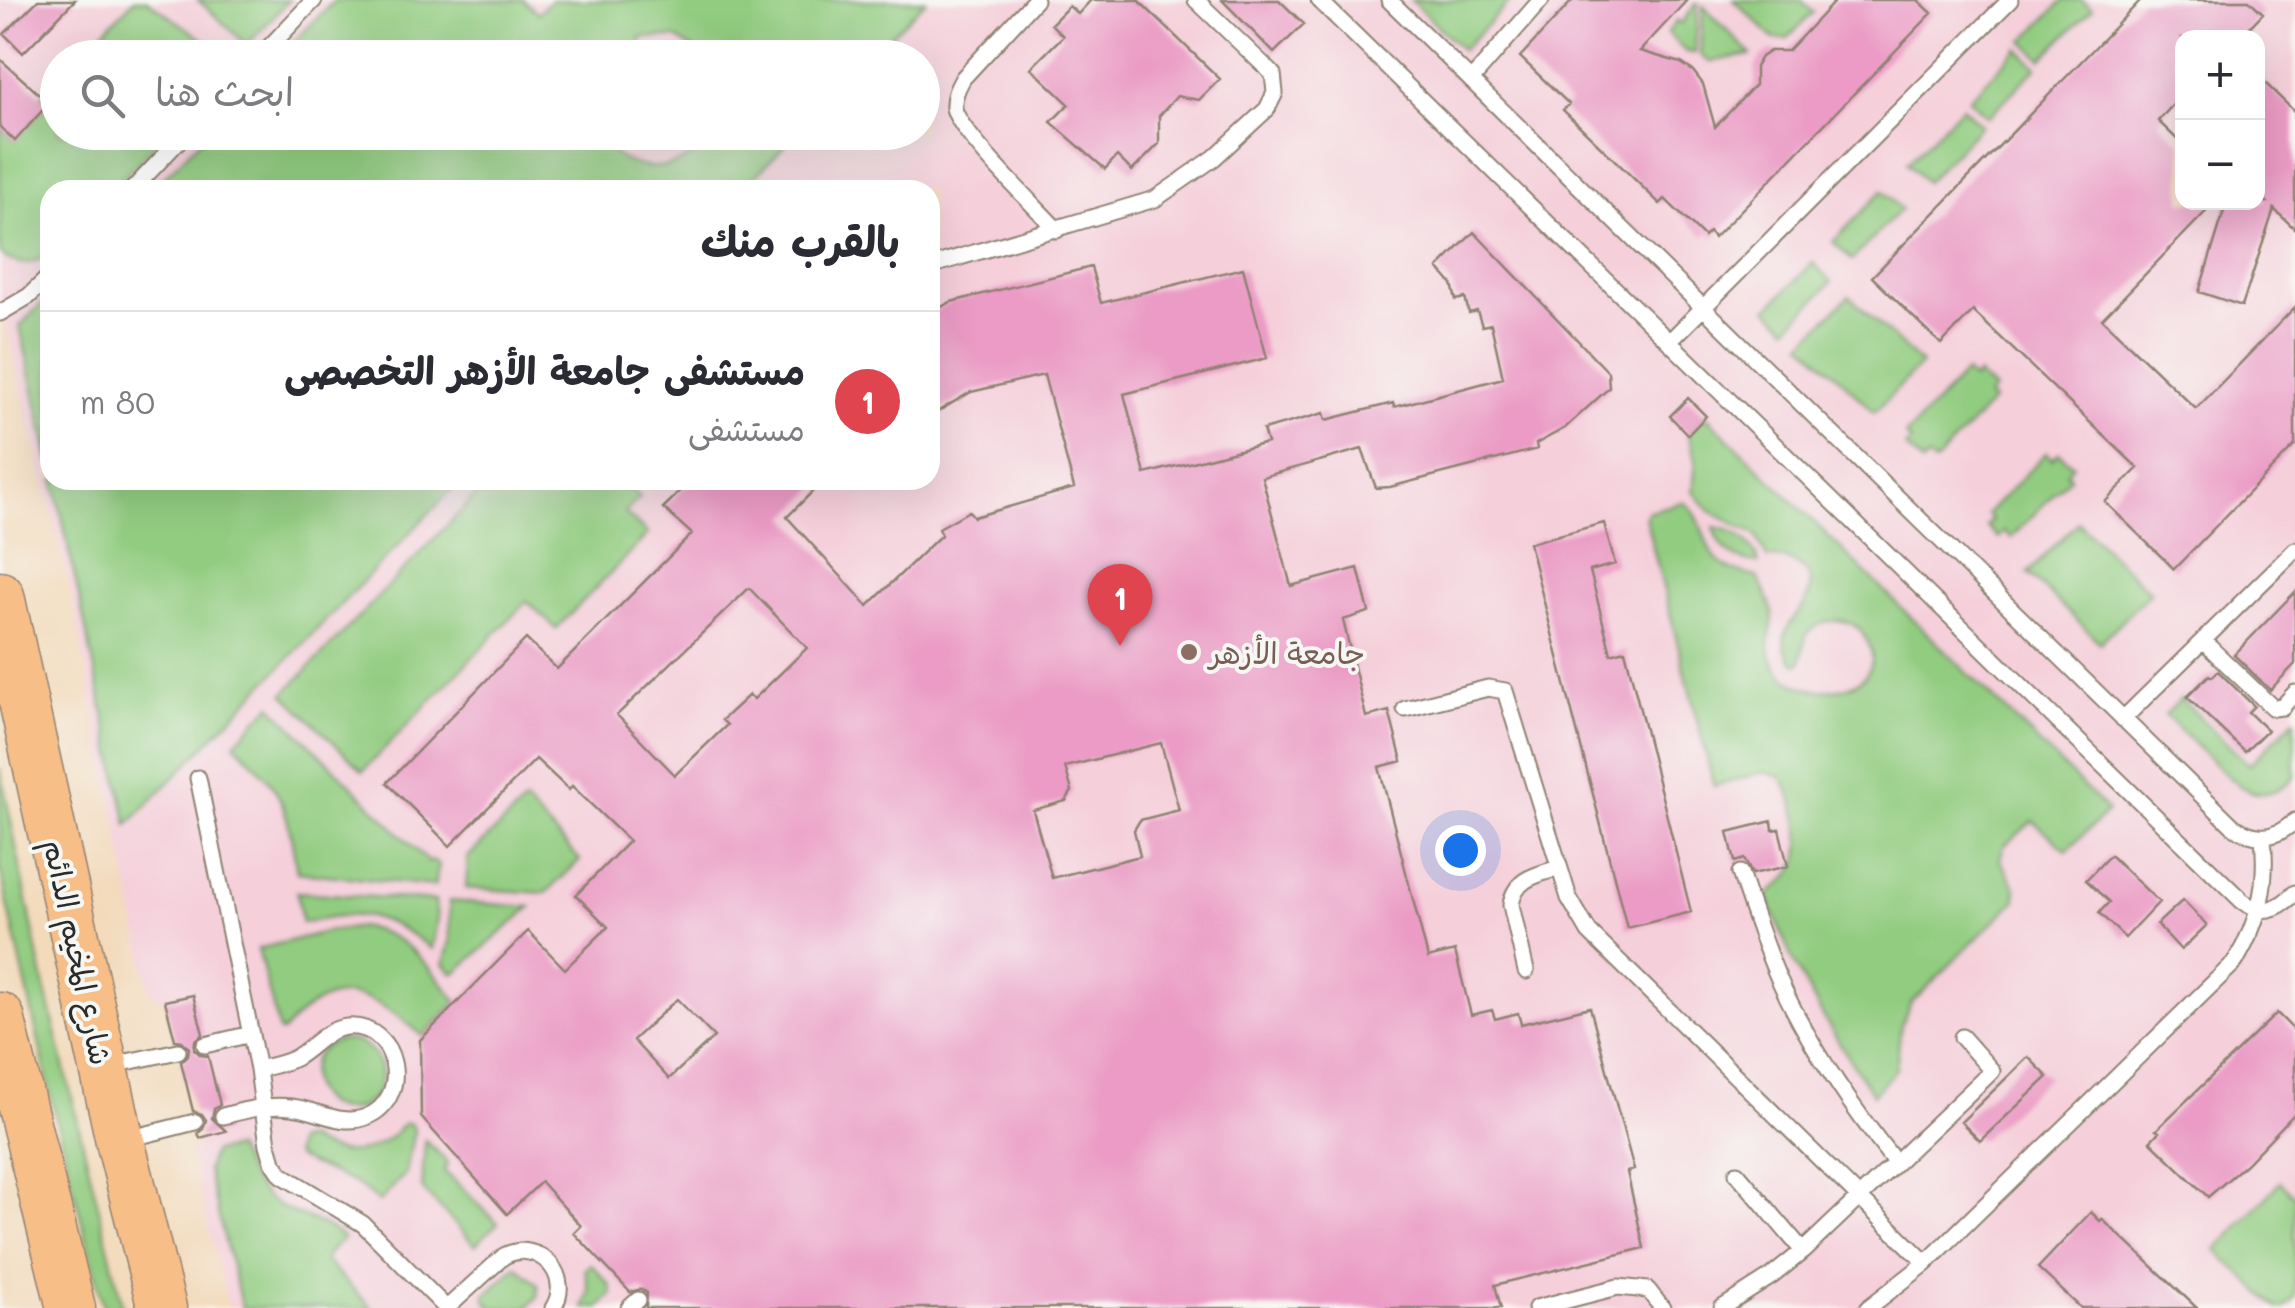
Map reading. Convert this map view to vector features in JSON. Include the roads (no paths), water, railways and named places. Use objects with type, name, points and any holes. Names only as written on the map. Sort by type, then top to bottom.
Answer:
[{"type":"main road","name":"شارع المخيم الدائم","points":[[0,596],[120,1141],[162,1308]]},
{"type":"main road","points":[[0,1018],[6,1077],[71,1308]]},
{"type":"lane","points":[[276,40],[314,0]]},
{"type":"lane","points":[[1036,0],[963,78],[954,109],[970,135],[1058,230]]},
{"type":"lane","points":[[940,263],[1058,230],[1171,190],[1214,158],[1273,102],[1275,83],[1268,66],[1196,0]]},
{"type":"lane","points":[[1319,0],[2242,901],[2259,910],[2279,907],[2295,893]]},
{"type":"lane","points":[[1389,0],[2232,826],[2247,836],[2263,838],[2278,834],[2295,821]]},
{"type":"lane","points":[[1472,80],[1542,0]]},
{"type":"lane","points":[[1669,342],[2010,0]]},
{"type":"lane","points":[[142,180],[171,150]]},
{"type":"lane","points":[[0,313],[40,286]]},
{"type":"lane","points":[[2124,720],[2295,550]]},
{"type":"lane","points":[[2203,641],[2268,706],[2282,707],[2295,693]]},
{"type":"lane","points":[[1405,709],[1488,688],[1505,691],[1568,898],[1589,932],[1926,1263]]},
{"type":"lane","points":[[198,778],[258,1069],[272,1162],[282,1175],[363,1224],[447,1308],[504,1256],[526,1250],[538,1254],[561,1282],[561,1295],[553,1308]]},
{"type":"lane","points":[[1868,1308],[1926,1263],[2216,983],[2249,938],[2259,910],[2266,863],[2263,838]]},
{"type":"lane","points":[[1526,971],[1512,896],[1527,878],[1558,868]]},
{"type":"lane","points":[[1740,873],[1766,947],[1797,1016],[1862,1120],[1895,1162]]},
{"type":"lane","points":[[223,1116],[264,1106],[304,1109],[353,1120],[369,1116],[383,1106],[396,1075],[394,1060],[378,1036],[351,1026],[327,1033],[297,1057],[258,1069]]},
{"type":"lane","points":[[206,1045],[251,1034]]},
{"type":"lane","points":[[1722,1308],[1804,1251],[1992,1071],[1962,1036]]},
{"type":"lane","points":[[104,1067],[178,1051]]},
{"type":"lane","points":[[120,1141],[196,1122]]},
{"type":"lane","points":[[1736,1173],[1804,1251]]},
{"type":"lane","points":[[1536,1308],[1626,1286],[1648,1290],[1662,1308]]},
{"type":"place","name":"مستشفى جامعة الأزهر التخصصى","points":[[1120,646]]},
{"type":"place","name":"جامعة الأزهر","points":[[1189,652]]}]
